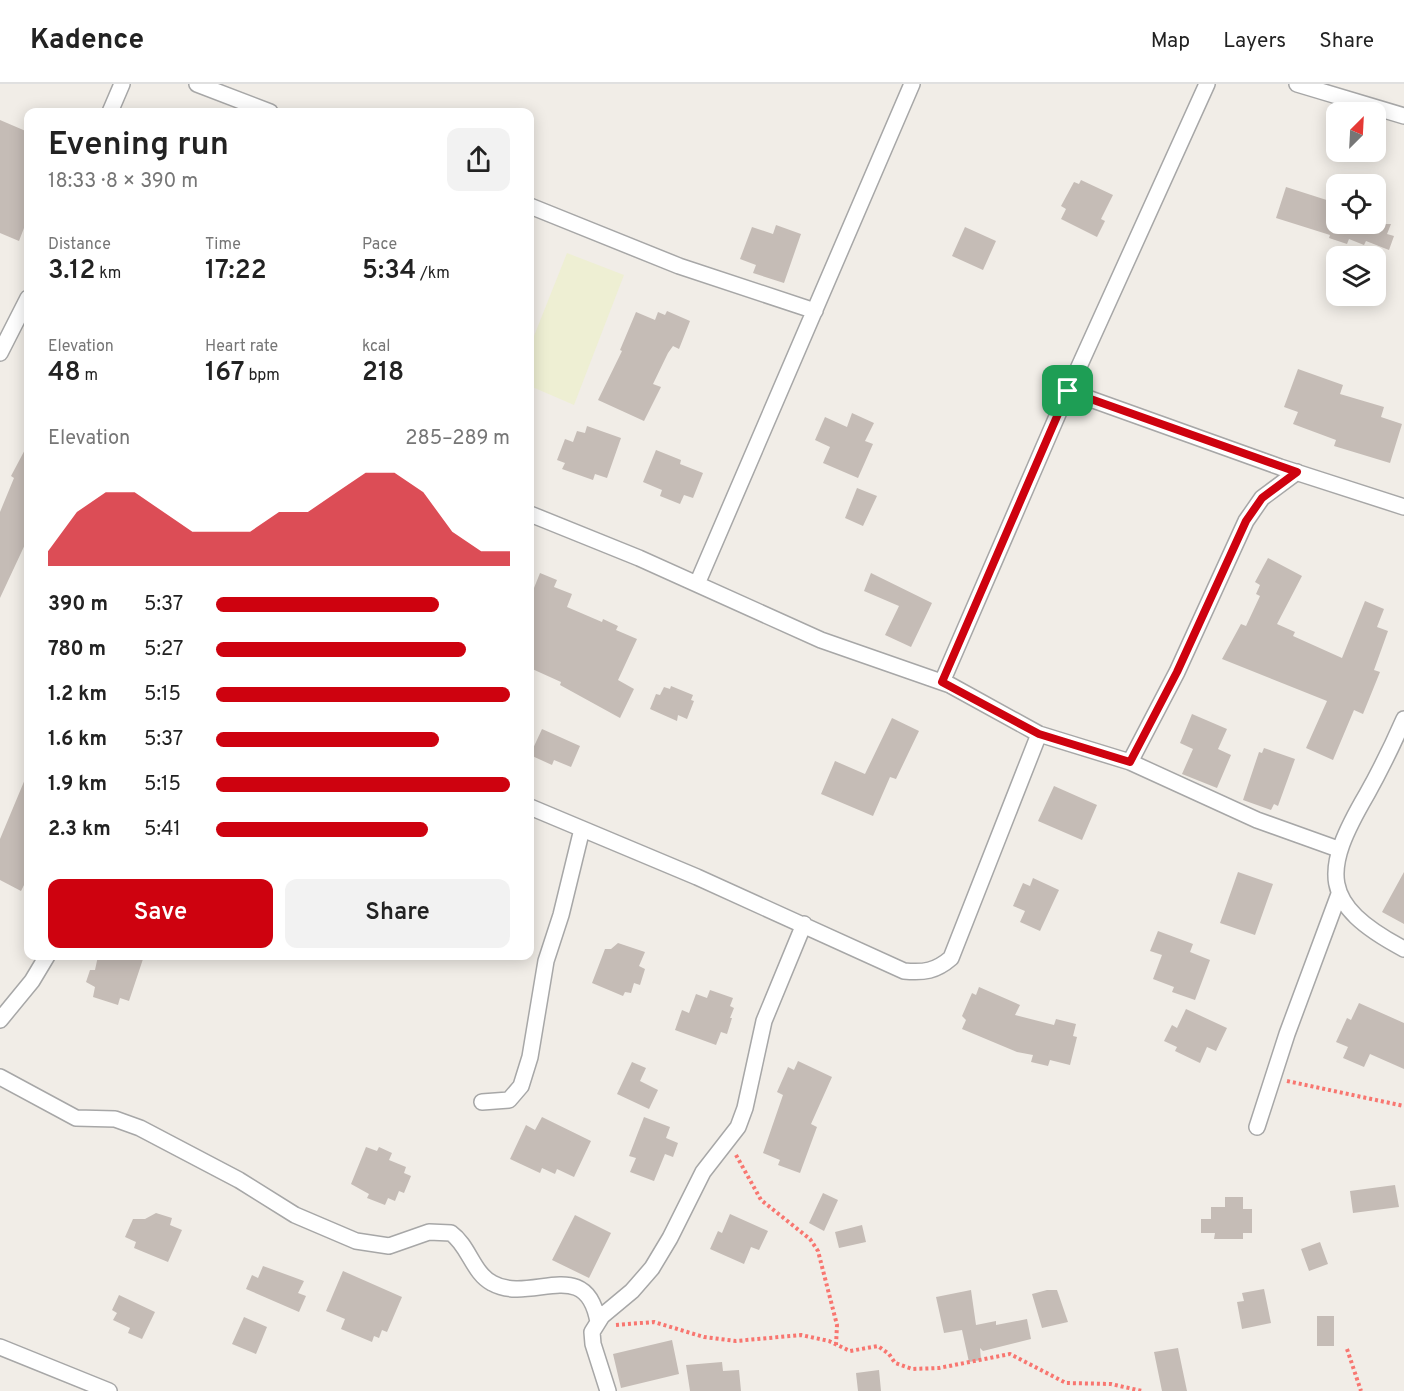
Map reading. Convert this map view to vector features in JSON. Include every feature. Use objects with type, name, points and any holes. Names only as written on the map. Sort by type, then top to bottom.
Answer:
[{"type":"street","points":[[112,108],[122,84]]},
{"type":"street","points":[[197,84],[260,108]]},
{"type":"street","points":[[697,584],[912,84]]},
{"type":"street","points":[[942,682],[1068,391],[1207,84]]},
{"type":"street","points":[[1297,84],[1404,116]]},
{"type":"street","points":[[534,208],[679,266],[815,311]]},
{"type":"street","points":[[0,353],[24,306]]},
{"type":"street","points":[[1068,391],[1297,472],[1404,507]]},
{"type":"street","points":[[1130,762],[1177,672],[1246,521],[1262,498],[1297,472]]},
{"type":"street","points":[[534,516],[697,584],[821,640],[942,682],[1039,734],[1130,762],[1257,820],[1338,849]]},
{"type":"street","points":[[1404,719],[1338,849],[1335,880],[1339,894],[1358,919],[1374,932],[1404,949]]},
{"type":"street","points":[[534,809],[804,924],[904,971],[922,973],[939,969],[951,958],[963,933],[1039,734]]},
{"type":"street","points":[[482,1102],[509,1101],[521,1086],[537,1025],[546,961],[561,915],[582,828]]},
{"type":"street","points":[[1257,1127],[1275,1078],[1287,1034],[1339,894]]},
{"type":"street","points":[[596,1324],[632,1292],[652,1268],[670,1238],[703,1172],[738,1127],[745,1108],[760,1036],[770,1004],[804,924]]},
{"type":"street","points":[[0,1020],[32,981],[44,960]]},
{"type":"street","points":[[0,1077],[76,1118],[116,1119],[140,1128],[239,1180],[305,1220],[356,1241],[389,1246],[429,1232],[451,1233],[462,1243],[488,1281],[502,1288],[515,1290],[563,1284],[586,1292],[593,1300],[596,1324],[592,1338],[608,1391]]},
{"type":"street","points":[[0,1347],[109,1391]]},
{"type":"path","points":[[1275,1078],[1324,1091],[1404,1106]]},
{"type":"path","points":[[729,1141],[761,1200],[810,1239],[818,1251],[837,1325],[836,1345]]},
{"type":"path","points":[[596,1324],[654,1322],[720,1339],[751,1341],[801,1335],[858,1352],[878,1346],[889,1354],[895,1363],[912,1369],[939,1368],[1010,1354],[1066,1383],[1111,1384],[1142,1391]]},
{"type":"path","points":[[1347,1349],[1361,1391]]},
{"type":"green space","points":[[567,253],[624,275],[574,405],[534,388],[534,336]]},
{"type":"building","points":[[0,120],[24,130],[24,228],[19,241],[0,233]]},
{"type":"building","points":[[1081,180],[1113,195],[1101,219],[1105,221],[1097,237],[1061,219],[1066,209],[1061,206],[1074,182],[1079,184]]},
{"type":"building","points":[[1286,187],[1326,200],[1326,234],[1276,218]]},
{"type":"building","points":[[1386,224],[1391,224],[1387,234],[1394,236],[1389,250],[1386,246],[1366,241],[1364,245],[1349,239],[1347,244],[1329,238],[1330,235],[1327,234],[1386,234]]},
{"type":"building","points":[[776,225],[801,234],[784,283],[753,273],[756,265],[740,259],[752,227],[773,234]]},
{"type":"building","points":[[965,227],[996,241],[983,270],[952,256]]},
{"type":"building","points":[[667,311],[690,321],[679,349],[673,346],[653,384],[661,387],[644,421],[598,400],[622,351],[620,350],[636,312],[655,320],[658,312],[665,315]]},
{"type":"building","points":[[1298,369],[1343,385],[1340,394],[1384,407],[1381,417],[1402,424],[1390,463],[1334,446],[1336,440],[1293,424],[1298,412],[1284,407]]},
{"type":"building","points":[[852,413],[874,423],[865,441],[873,444],[858,478],[823,463],[830,447],[815,440],[825,417],[847,427]]},
{"type":"building","points":[[587,426],[621,438],[607,478],[595,474],[593,480],[562,469],[565,463],[557,460],[565,439],[573,442],[577,431],[585,433]]},
{"type":"building","points":[[656,450],[681,460],[680,464],[703,473],[693,498],[684,495],[680,504],[660,496],[662,490],[643,482]]},
{"type":"building","points":[[24,452],[24,547],[0,598],[0,512],[14,478],[11,476]]},
{"type":"building","points":[[857,488],[877,496],[863,526],[845,518]]},
{"type":"building","points":[[1268,558],[1302,576],[1277,624],[1295,632],[1293,636],[1342,658],[1365,601],[1384,609],[1377,627],[1388,631],[1374,670],[1380,672],[1363,714],[1354,710],[1333,760],[1306,748],[1327,701],[1222,659],[1241,624],[1246,626],[1260,596],[1256,594],[1260,585],[1255,582]]},
{"type":"building","points":[[540,573],[557,580],[554,587],[572,594],[567,607],[602,622],[603,619],[618,626],[616,630],[637,639],[618,680],[634,689],[620,718],[560,685],[561,682],[534,670],[534,588]]},
{"type":"building","points":[[871,573],[932,603],[911,647],[885,635],[899,606],[864,591]]},
{"type":"building","points":[[671,686],[693,695],[691,700],[694,701],[687,719],[678,715],[677,721],[650,709],[656,694],[660,695],[664,687],[670,689]]},
{"type":"building","points":[[1192,714],[1227,729],[1218,749],[1231,755],[1217,788],[1182,774],[1193,749],[1180,743]]},
{"type":"building","points":[[892,718],[919,731],[896,779],[890,777],[873,816],[821,794],[835,761],[865,774]]},
{"type":"building","points":[[542,729],[580,746],[571,767],[554,760],[552,765],[534,757],[534,746]]},
{"type":"building","points":[[1264,748],[1295,759],[1278,806],[1274,804],[1271,810],[1243,800],[1259,752],[1262,753]]},
{"type":"building","points":[[24,782],[24,885],[21,891],[0,880],[0,839]]},
{"type":"building","points":[[1054,786],[1097,805],[1082,840],[1038,821]]},
{"type":"building","points":[[1238,872],[1273,884],[1255,935],[1220,923]]},
{"type":"building","points":[[1404,872],[1404,924],[1382,912]]},
{"type":"building","points":[[1033,878],[1059,890],[1040,931],[1020,922],[1025,911],[1013,906],[1023,883],[1030,886]]},
{"type":"building","points":[[1158,931],[1193,944],[1190,952],[1210,960],[1195,1000],[1172,992],[1174,987],[1153,979],[1162,955],[1150,951]]},
{"type":"building","points":[[618,943],[645,952],[639,966],[645,969],[640,985],[634,983],[631,993],[625,992],[623,996],[592,983],[605,949],[611,949]]},
{"type":"building","points":[[97,960],[143,960],[129,1001],[120,998],[118,1005],[93,997],[95,987],[86,982],[90,970],[95,970]]},
{"type":"building","points":[[979,987],[1020,1005],[1015,1015],[1054,1025],[1056,1019],[1076,1024],[1073,1036],[1077,1037],[1070,1065],[1050,1060],[1048,1066],[1031,1062],[1033,1055],[1017,1052],[962,1029],[966,1020],[962,1016],[972,993],[976,995]]},
{"type":"building","points":[[710,990],[733,998],[730,1006],[734,1008],[727,1034],[721,1032],[716,1045],[675,1030],[682,1010],[689,1013],[696,994],[707,998]]},
{"type":"building","points":[[1359,1003],[1404,1023],[1404,1069],[1370,1054],[1364,1067],[1343,1058],[1348,1047],[1336,1042],[1347,1018],[1351,1020]]},
{"type":"building","points":[[1186,1009],[1227,1028],[1216,1051],[1207,1047],[1200,1063],[1175,1051],[1177,1047],[1164,1041],[1172,1025],[1177,1028]]},
{"type":"building","points":[[798,1061],[832,1077],[811,1124],[817,1127],[800,1173],[778,1165],[780,1160],[763,1153],[783,1095],[777,1092],[788,1067],[794,1070]]},
{"type":"building","points":[[632,1062],[646,1068],[640,1081],[658,1090],[649,1109],[617,1094]]},
{"type":"building","points":[[542,1117],[591,1141],[574,1177],[557,1169],[555,1174],[542,1168],[540,1173],[510,1159],[526,1125],[535,1130]]},
{"type":"building","points":[[644,1117],[670,1127],[666,1138],[678,1143],[673,1157],[665,1154],[654,1181],[630,1172],[636,1158],[629,1156]]},
{"type":"building","points":[[366,1147],[377,1151],[379,1147],[392,1153],[389,1160],[406,1167],[404,1173],[411,1176],[404,1193],[399,1191],[395,1201],[388,1198],[385,1205],[367,1198],[369,1194],[351,1184]]},
{"type":"building","points":[[1395,1185],[1399,1207],[1353,1213],[1350,1191]]},
{"type":"building","points":[[823,1193],[838,1200],[824,1231],[809,1223]]},
{"type":"building","points":[[1225,1197],[1243,1197],[1243,1209],[1252,1209],[1252,1233],[1243,1233],[1243,1239],[1214,1239],[1215,1233],[1201,1233],[1201,1219],[1211,1219],[1211,1207],[1225,1207]]},
{"type":"building","points":[[156,1213],[172,1218],[170,1225],[182,1230],[168,1262],[134,1248],[136,1242],[125,1237],[133,1219],[145,1219]]},
{"type":"building","points":[[730,1214],[768,1231],[759,1250],[751,1247],[744,1264],[710,1249],[718,1231],[722,1233]]},
{"type":"building","points":[[575,1215],[611,1233],[589,1278],[552,1260]]},
{"type":"building","points":[[862,1225],[866,1242],[839,1248],[835,1232]]},
{"type":"building","points":[[1320,1242],[1328,1264],[1309,1271],[1301,1249]]},
{"type":"building","points":[[263,1266],[304,1281],[298,1293],[306,1296],[299,1312],[246,1289],[252,1275],[258,1278]]},
{"type":"building","points":[[343,1271],[402,1297],[387,1332],[382,1330],[379,1338],[374,1336],[372,1342],[341,1329],[345,1319],[326,1311]]},
{"type":"building","points":[[1264,1289],[1271,1323],[1242,1329],[1237,1302],[1244,1301],[1242,1293]]},
{"type":"building","points":[[971,1290],[976,1325],[996,1321],[996,1325],[1027,1319],[1031,1339],[983,1351],[980,1348],[981,1360],[969,1362],[962,1330],[944,1333],[936,1297]]},
{"type":"building","points":[[1057,1290],[1068,1322],[1042,1328],[1032,1294]]},
{"type":"building","points":[[119,1295],[155,1312],[142,1339],[128,1333],[130,1328],[113,1320],[117,1313],[112,1310]]},
{"type":"building","points":[[1317,1316],[1334,1316],[1334,1346],[1317,1346]]},
{"type":"building","points":[[244,1317],[267,1327],[256,1354],[232,1344]]},
{"type":"building","points":[[672,1340],[679,1374],[621,1388],[613,1354]]},
{"type":"building","points":[[1178,1348],[1187,1391],[1162,1391],[1154,1352]]},
{"type":"building","points":[[722,1362],[723,1371],[739,1370],[741,1391],[690,1391],[686,1365]]},
{"type":"building","points":[[879,1370],[881,1391],[858,1391],[856,1373]]},
{"type":"route","points":[[1068,391],[1297,472],[1262,498],[1246,521],[1177,672],[1130,762],[1039,734],[960,689],[942,682],[1068,391]]}]
